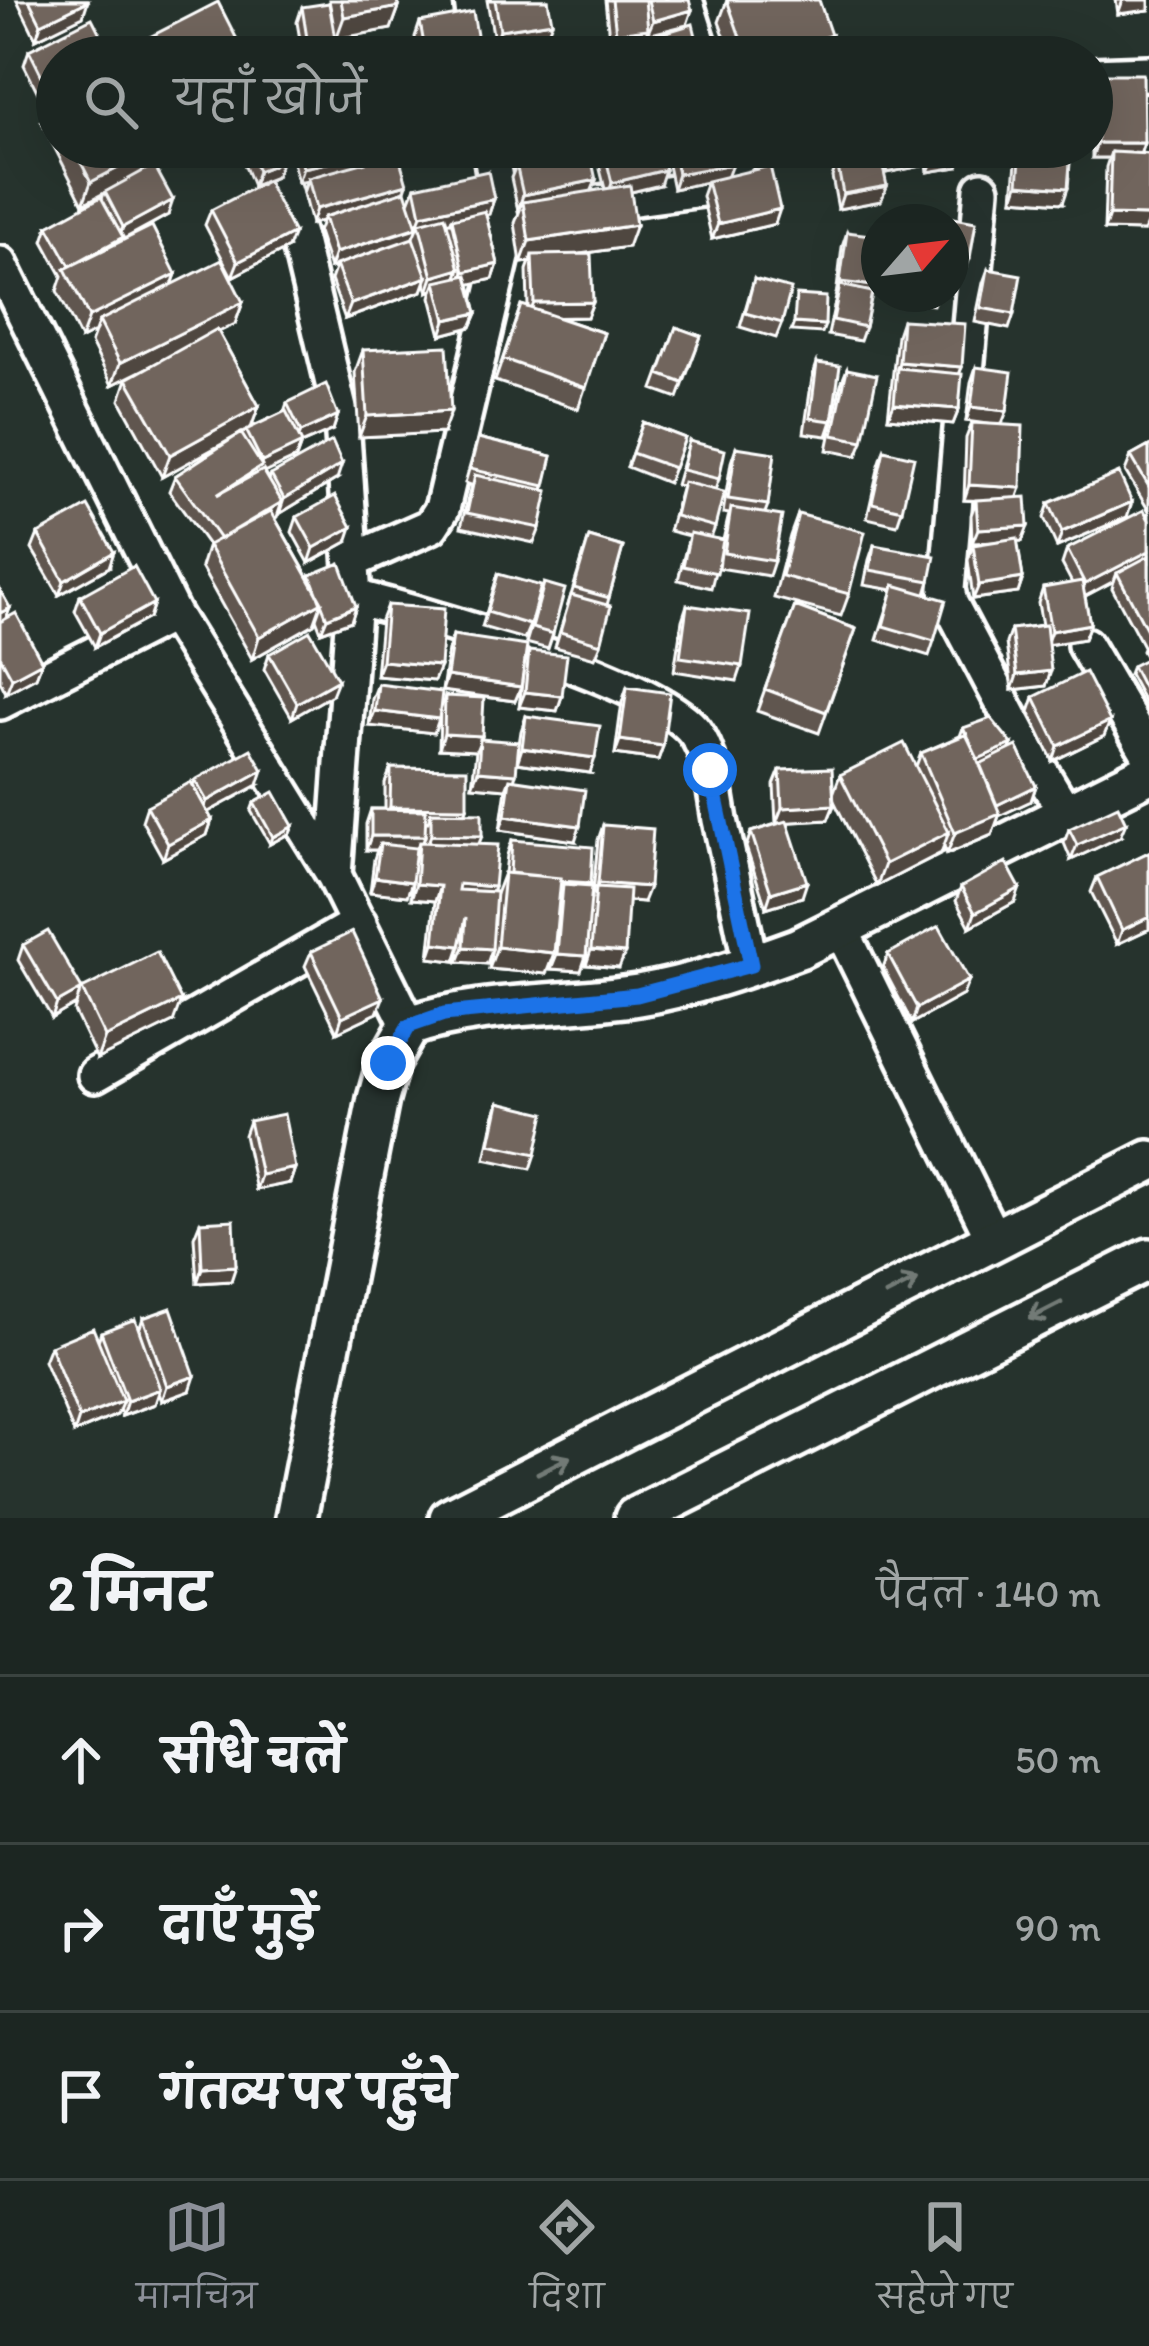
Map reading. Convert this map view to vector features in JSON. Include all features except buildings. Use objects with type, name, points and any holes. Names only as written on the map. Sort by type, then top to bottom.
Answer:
[{"type":"street","points":[[472,0],[476,36]]},
{"type":"street","points":[[686,0],[697,36]]},
{"type":"street","points":[[1113,74],[1149,73]]},
{"type":"street","points":[[276,168],[300,244],[342,421],[354,597],[334,875]]},
{"type":"street","points":[[352,562],[431,526],[442,508],[505,244],[493,168]]},
{"type":"street","points":[[499,218],[725,186],[735,168]]},
{"type":"street","points":[[982,189],[947,589],[1006,711],[1067,815]]},
{"type":"street","points":[[0,264],[173,614],[334,875],[409,1026]]},
{"type":"street","points":[[354,597],[428,616],[597,676],[647,695],[675,713],[697,734],[710,770],[751,965]]},
{"type":"street","points":[[0,702],[173,614]]},
{"type":"street","points":[[1085,645],[1149,754]]},
{"type":"street","points":[[292,1516],[378,1099],[388,1063],[409,1026],[444,1014],[637,995],[751,965],[799,948],[1149,773]]},
{"type":"street","points":[[95,1075],[359,922]]},
{"type":"street","points":[[840,927],[994,1240]]},
{"type":"street","points":[[450,1518],[1149,1161]]},
{"type":"street","points":[[635,1518],[1149,1258]]},
{"type":"route","points":[[388,1063],[409,1026],[444,1014],[637,995],[751,965],[710,770]]}]
